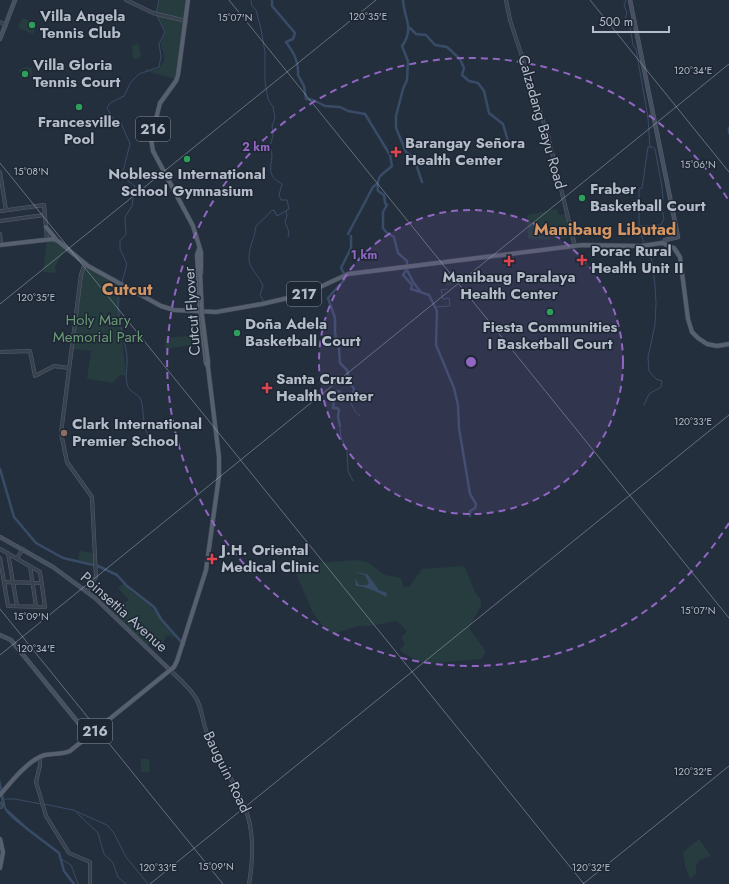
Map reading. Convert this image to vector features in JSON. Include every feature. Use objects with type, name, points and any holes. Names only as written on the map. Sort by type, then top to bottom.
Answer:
[{"type":"main road","points":[[0,39],[15,0]]},
{"type":"main road","name":"216","points":[[0,797],[22,771],[40,757],[68,752],[169,670],[177,661],[206,570],[219,476],[219,457],[201,311],[199,249],[194,226],[152,146],[151,139],[160,102],[175,79],[186,21],[188,0]]},
{"type":"main road","points":[[630,0],[678,237],[665,240],[663,243],[674,248],[680,257],[688,319],[692,332],[707,344],[717,346],[729,344]]},
{"type":"main road","points":[[46,227],[58,241]]},
{"type":"main road","name":"217","points":[[0,245],[47,239],[58,241],[85,263],[160,306],[201,311],[231,310],[299,295],[314,291],[345,275],[575,246],[641,246],[663,243]]},
{"type":"main road","name":"Cutcut Flyover","points":[[199,249],[200,308],[207,364]]},
{"type":"main road","name":"Poinsettia Avenue","points":[[0,537],[53,567],[87,591],[119,619],[169,670]]},
{"type":"main road","points":[[0,635],[11,640],[89,736]]},
{"type":"main road","points":[[0,840],[3,852],[0,868]]},
{"type":"street","points":[[126,0],[148,11],[186,21]]},
{"type":"street","name":"Calzadang Bayu Road","points":[[506,0],[510,20],[548,136],[575,246]]},
{"type":"street","points":[[0,22],[6,25]]},
{"type":"street","points":[[0,172],[6,210]]},
{"type":"street","points":[[1,211],[44,205],[47,239]]},
{"type":"street","points":[[0,221],[44,215]]},
{"type":"street","points":[[0,234],[0,245]]},
{"type":"street","points":[[85,263],[81,275],[61,438],[67,462],[91,494],[95,580],[87,591]]},
{"type":"street","points":[[0,352],[30,351],[36,376],[54,366],[69,368]]},
{"type":"street","points":[[0,549],[40,572],[45,607],[8,606],[1,573],[0,558]]},
{"type":"street","points":[[17,558],[22,549]]},
{"type":"street","points":[[8,553],[17,606]]},
{"type":"street","points":[[30,566],[36,606]]},
{"type":"street","points":[[4,582],[42,583]]},
{"type":"street","name":"Bauguin Road","points":[[169,670],[198,701],[206,732],[248,812],[252,828],[253,851],[249,884]]},
{"type":"street","points":[[40,757],[40,765],[36,782],[46,815],[69,853],[90,862],[90,884]]},
{"type":"green space","points":[[160,0],[186,0],[175,79],[146,71],[145,69],[156,70],[161,66],[164,60],[161,45],[165,31],[156,12]]},
{"type":"green space","points":[[22,18],[37,24],[33,34],[18,28]]},
{"type":"green space","points":[[139,44],[141,58],[133,59],[132,45]]},
{"type":"green space","name":"Villa Gloria Tennis Court","points":[[25,67],[32,68],[32,75],[21,79],[19,70]]},
{"type":"green space","points":[[557,209],[559,215],[567,214],[572,235],[563,238],[551,237],[548,240],[528,239],[527,215]]},
{"type":"green space","points":[[47,240],[54,240],[65,249],[55,267],[56,273],[43,272]]},
{"type":"green space","name":"Holy Mary Memorial Park","points":[[86,266],[122,288],[119,308],[126,376],[120,375],[113,383],[87,379],[91,351],[72,349],[82,271]]},
{"type":"green space","points":[[453,271],[456,284],[446,286],[444,275],[446,272]]},
{"type":"green space","points":[[197,335],[198,344],[165,349],[166,338]]},
{"type":"green space","points":[[80,551],[93,553],[94,564],[78,560]]},
{"type":"green space","points":[[356,560],[367,562],[385,575],[401,578],[404,587],[410,586],[422,569],[464,566],[476,594],[481,599],[481,606],[469,628],[485,650],[485,654],[481,659],[424,664],[403,653],[400,649],[405,644],[401,638],[407,631],[397,621],[369,626],[358,626],[333,634],[326,630],[313,613],[295,571],[306,564]]},
{"type":"green space","points":[[123,583],[135,595],[148,603],[176,638],[166,635],[162,648],[150,643],[147,646],[110,610],[113,606],[128,601],[128,599],[118,588]]},
{"type":"green space","points":[[141,759],[149,759],[150,772],[141,772]]},
{"type":"green space","points":[[699,839],[711,856],[700,860],[696,866],[696,874],[690,879],[685,866],[683,852]]},
{"type":"water","points":[[354,572],[367,574],[379,590],[387,593],[386,597],[363,587],[356,586],[355,578],[359,585],[367,585],[369,583],[365,575]]},
{"type":"water","points":[[0,779],[6,808],[28,828],[27,830],[4,809],[1,797]]},
{"type":"waterway","points":[[156,13],[159,0]]},
{"type":"waterway","points":[[251,0],[252,6],[256,10],[261,29],[265,52],[265,82],[268,99],[273,107],[275,118],[272,126],[273,135],[271,143],[268,146],[272,153],[271,172],[274,178],[282,184],[279,195],[281,200],[287,200],[289,209],[277,216],[274,210],[271,211],[256,226],[249,261],[263,286],[260,295],[264,302]]},
{"type":"waterway","points":[[272,0],[272,6],[295,33],[293,39],[286,42],[298,66],[298,75],[304,86],[306,99],[313,100],[325,106],[340,107],[348,111],[365,114],[390,155],[392,166],[380,176],[378,182],[378,191],[384,195],[385,203],[387,205],[383,212],[383,228],[394,237],[398,253],[407,261],[407,269],[403,275],[412,285],[411,289],[429,295],[437,311],[436,345],[454,388],[458,405],[459,428],[470,494],[476,504],[475,508],[470,511],[470,516]]},
{"type":"waterway","points":[[403,0],[408,23],[408,34],[402,46],[408,61],[407,80],[396,116],[396,128],[406,152],[414,158],[422,182]]},
{"type":"waterway","points":[[626,0],[624,5],[627,13],[625,19],[629,21],[633,45],[636,49],[648,118],[650,147],[655,149],[663,199],[661,205],[664,219],[661,225],[640,226]]},
{"type":"waterway","points":[[122,282],[127,264],[120,249],[120,241],[126,234],[125,217],[132,206],[135,186],[128,181],[123,171],[130,144],[121,123],[114,120],[107,108],[110,103],[124,96],[131,82],[139,74],[159,67],[161,56],[159,44],[165,32],[157,16]]},
{"type":"waterway","points":[[410,28],[416,34],[426,35],[435,45],[447,47],[460,59],[464,68],[462,75],[469,81],[478,83],[484,91],[489,113],[503,124],[508,141],[511,144]]},
{"type":"waterway","points":[[729,128],[729,133]]},
{"type":"waterway","points":[[644,244],[639,226],[639,189],[642,188],[648,147],[650,147]]},
{"type":"waterway","points":[[348,234],[373,187],[378,183]]},
{"type":"waterway","points":[[286,211],[287,216],[285,222],[289,232],[288,237]]},
{"type":"waterway","points":[[340,426],[338,417],[339,410],[337,408],[333,408],[335,392],[339,391],[343,396],[350,397],[353,394],[354,389],[350,383],[347,370],[340,363],[339,349],[335,333],[335,318],[328,298],[344,280],[345,275],[341,268],[351,248],[351,236]]},
{"type":"waterway","points":[[646,247],[652,261]]},
{"type":"waterway","points":[[652,262],[655,285]]},
{"type":"waterway","points":[[407,270],[413,282],[420,291]]},
{"type":"waterway","points":[[121,285],[118,311],[126,348],[127,383],[129,389],[141,400],[144,425],[151,440]]},
{"type":"waterway","points":[[655,286],[656,302]]},
{"type":"waterway","points":[[435,307],[450,306],[449,298],[443,299],[441,290],[447,289]]},
{"type":"waterway","points":[[644,405],[649,394],[661,387],[662,381],[656,379],[649,371],[648,357],[655,325],[656,303]]},
{"type":"waterway","points":[[345,396],[360,416]]},
{"type":"waterway","points":[[340,428],[341,438],[347,449],[348,471],[353,481]]},
{"type":"waterway","points":[[0,469],[14,517],[36,543],[63,558],[98,566],[117,575],[127,586],[154,607],[161,619],[184,645]]},
{"type":"waterway","points":[[5,799],[15,799],[41,804]]},
{"type":"waterway","points":[[44,804],[73,810],[107,825],[114,833],[126,857],[148,884]]},
{"type":"waterway","points":[[77,813],[98,833],[104,854],[113,863],[118,877],[126,884]]},
{"type":"waterway","points":[[26,828],[59,853],[64,871],[74,884]]},
{"type":"waterway","points":[[61,859],[71,865],[78,884]]},
{"type":"place","name":"Villa Angela Tennis Club","points":[[32,25]]},
{"type":"place","name":"Villa Gloria Tennis Court","points":[[25,74]]},
{"type":"place","name":"Francesville Pool","points":[[79,107]]},
{"type":"place","name":"Barangay Señora Health Center","points":[[396,152]]},
{"type":"place","name":"Noblesse International School Gymnasium","points":[[187,159]]},
{"type":"place","name":"Fraber Basketball Court","points":[[582,198]]},
{"type":"place","name":"Porac Rural Health Unit II","points":[[582,260]]},
{"type":"place","name":"Manibaug Paralaya Health Center","points":[[509,261]]},
{"type":"place","name":"Fiesta Communities I Basketball Court","points":[[550,312]]},
{"type":"place","name":"Doña Adela Basketball Court","points":[[237,333]]},
{"type":"place","name":"Santa Cruz Health Center","points":[[267,388]]},
{"type":"place","name":"Clark International Premier School","points":[[64,433]]},
{"type":"place","name":"J.H. Oriental Medical Clinic","points":[[212,559]]},
{"type":"district","name":"Manibaug Libutad","points":[[605,229]]},
{"type":"district","name":"Cutcut","points":[[127,289]]}]
